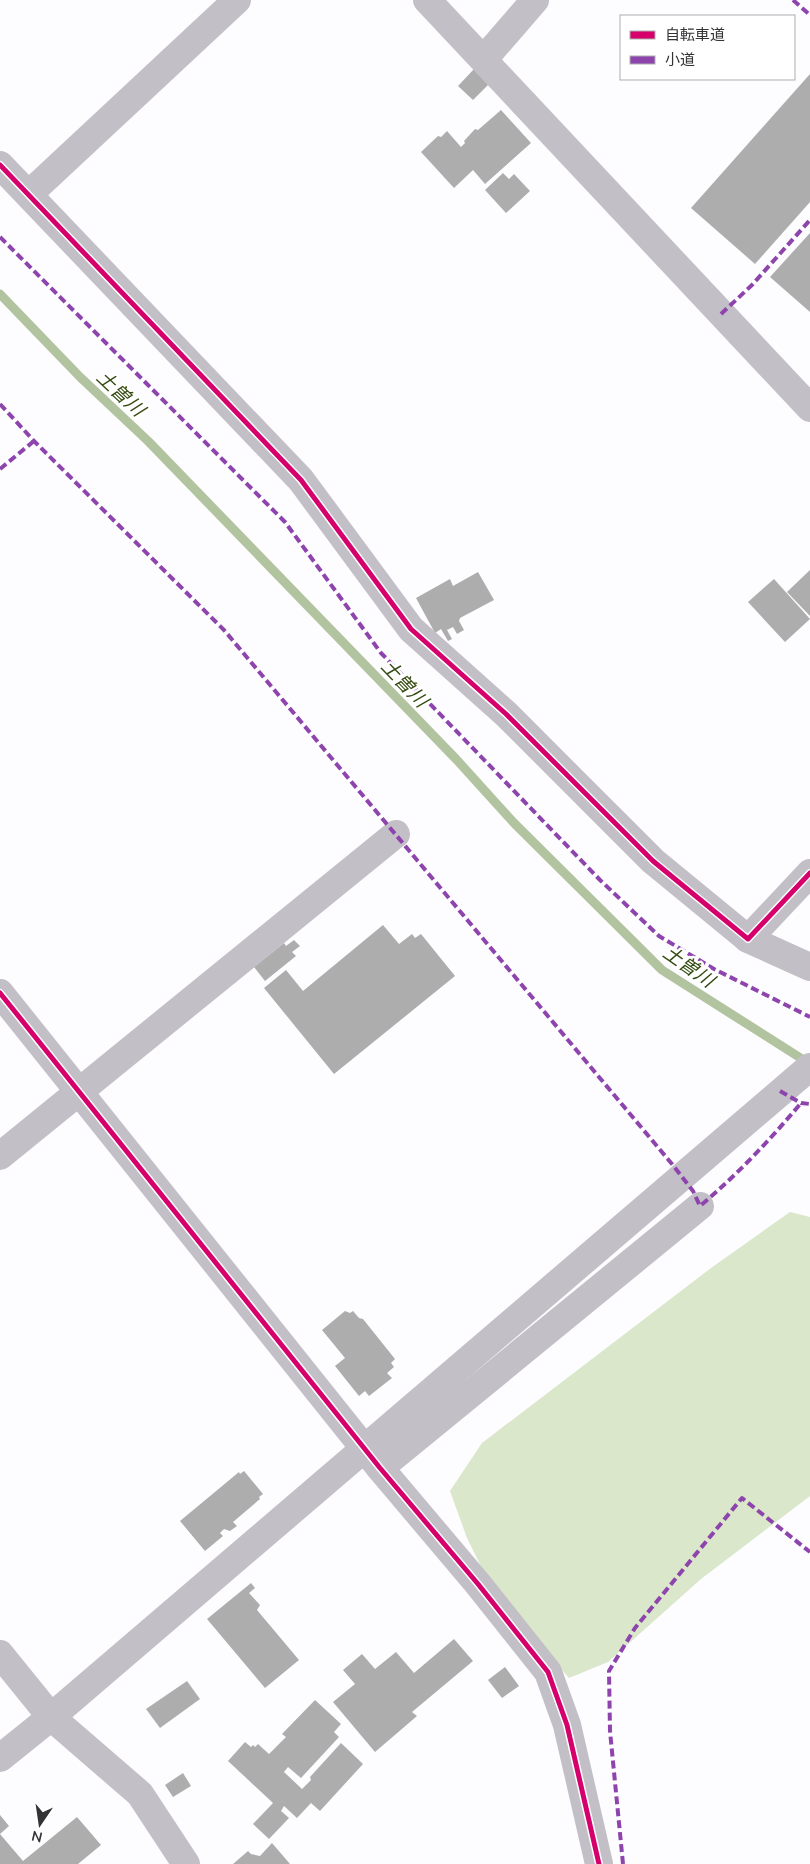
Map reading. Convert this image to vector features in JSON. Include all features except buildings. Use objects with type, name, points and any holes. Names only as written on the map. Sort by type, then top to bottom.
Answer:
[{"type":"street","points":[[29,194],[237,0]]},
{"type":"street","points":[[427,0],[807,398]]},
{"type":"street","points":[[484,59],[535,0]]},
{"type":"street","points":[[0,165],[301,480],[411,629],[506,714],[653,861],[748,939],[810,967]]},
{"type":"street","points":[[0,1156],[396,834]]},
{"type":"street","points":[[748,939],[810,873]]},
{"type":"street","points":[[0,993],[372,1458],[478,1584],[548,1672],[567,1725],[599,1864]]},
{"type":"street","points":[[372,1458],[801,1074]]},
{"type":"street","points":[[0,1758],[372,1458],[700,1206]]},
{"type":"street","points":[[0,1654],[51,1716],[140,1794],[186,1864]]},
{"type":"green space","points":[[790,1212],[810,1217],[810,1496],[701,1579],[608,1662],[569,1678],[494,1593],[467,1538],[450,1491],[482,1443],[711,1268]]},
{"type":"waterway","name":"土曽川","points":[[0,294],[80,377],[148,441],[456,759],[514,823],[662,970],[810,1064]]},
{"type":"marked path","points":[[793,0],[810,15]]},
{"type":"marked path","points":[[721,314],[752,285],[810,220]]},
{"type":"marked path","points":[[0,237],[285,522],[381,653],[600,880],[659,936],[714,969],[810,1017]]},
{"type":"marked path","points":[[0,404],[34,441],[224,630],[672,1164],[693,1191],[700,1206],[753,1157],[801,1103]]},
{"type":"marked path","points":[[0,469],[34,441]]},
{"type":"marked path","points":[[780,1091],[801,1103],[810,1104]]},
{"type":"marked path","points":[[623,1864],[610,1731],[609,1671],[635,1628],[742,1498],[810,1552]]},
{"type":"cycle path","points":[[0,165],[301,480],[411,629],[506,714],[653,861],[748,939],[810,873]]},
{"type":"cycle path","points":[[0,993],[380,1468],[478,1584],[548,1672],[567,1725],[599,1864]]}]
